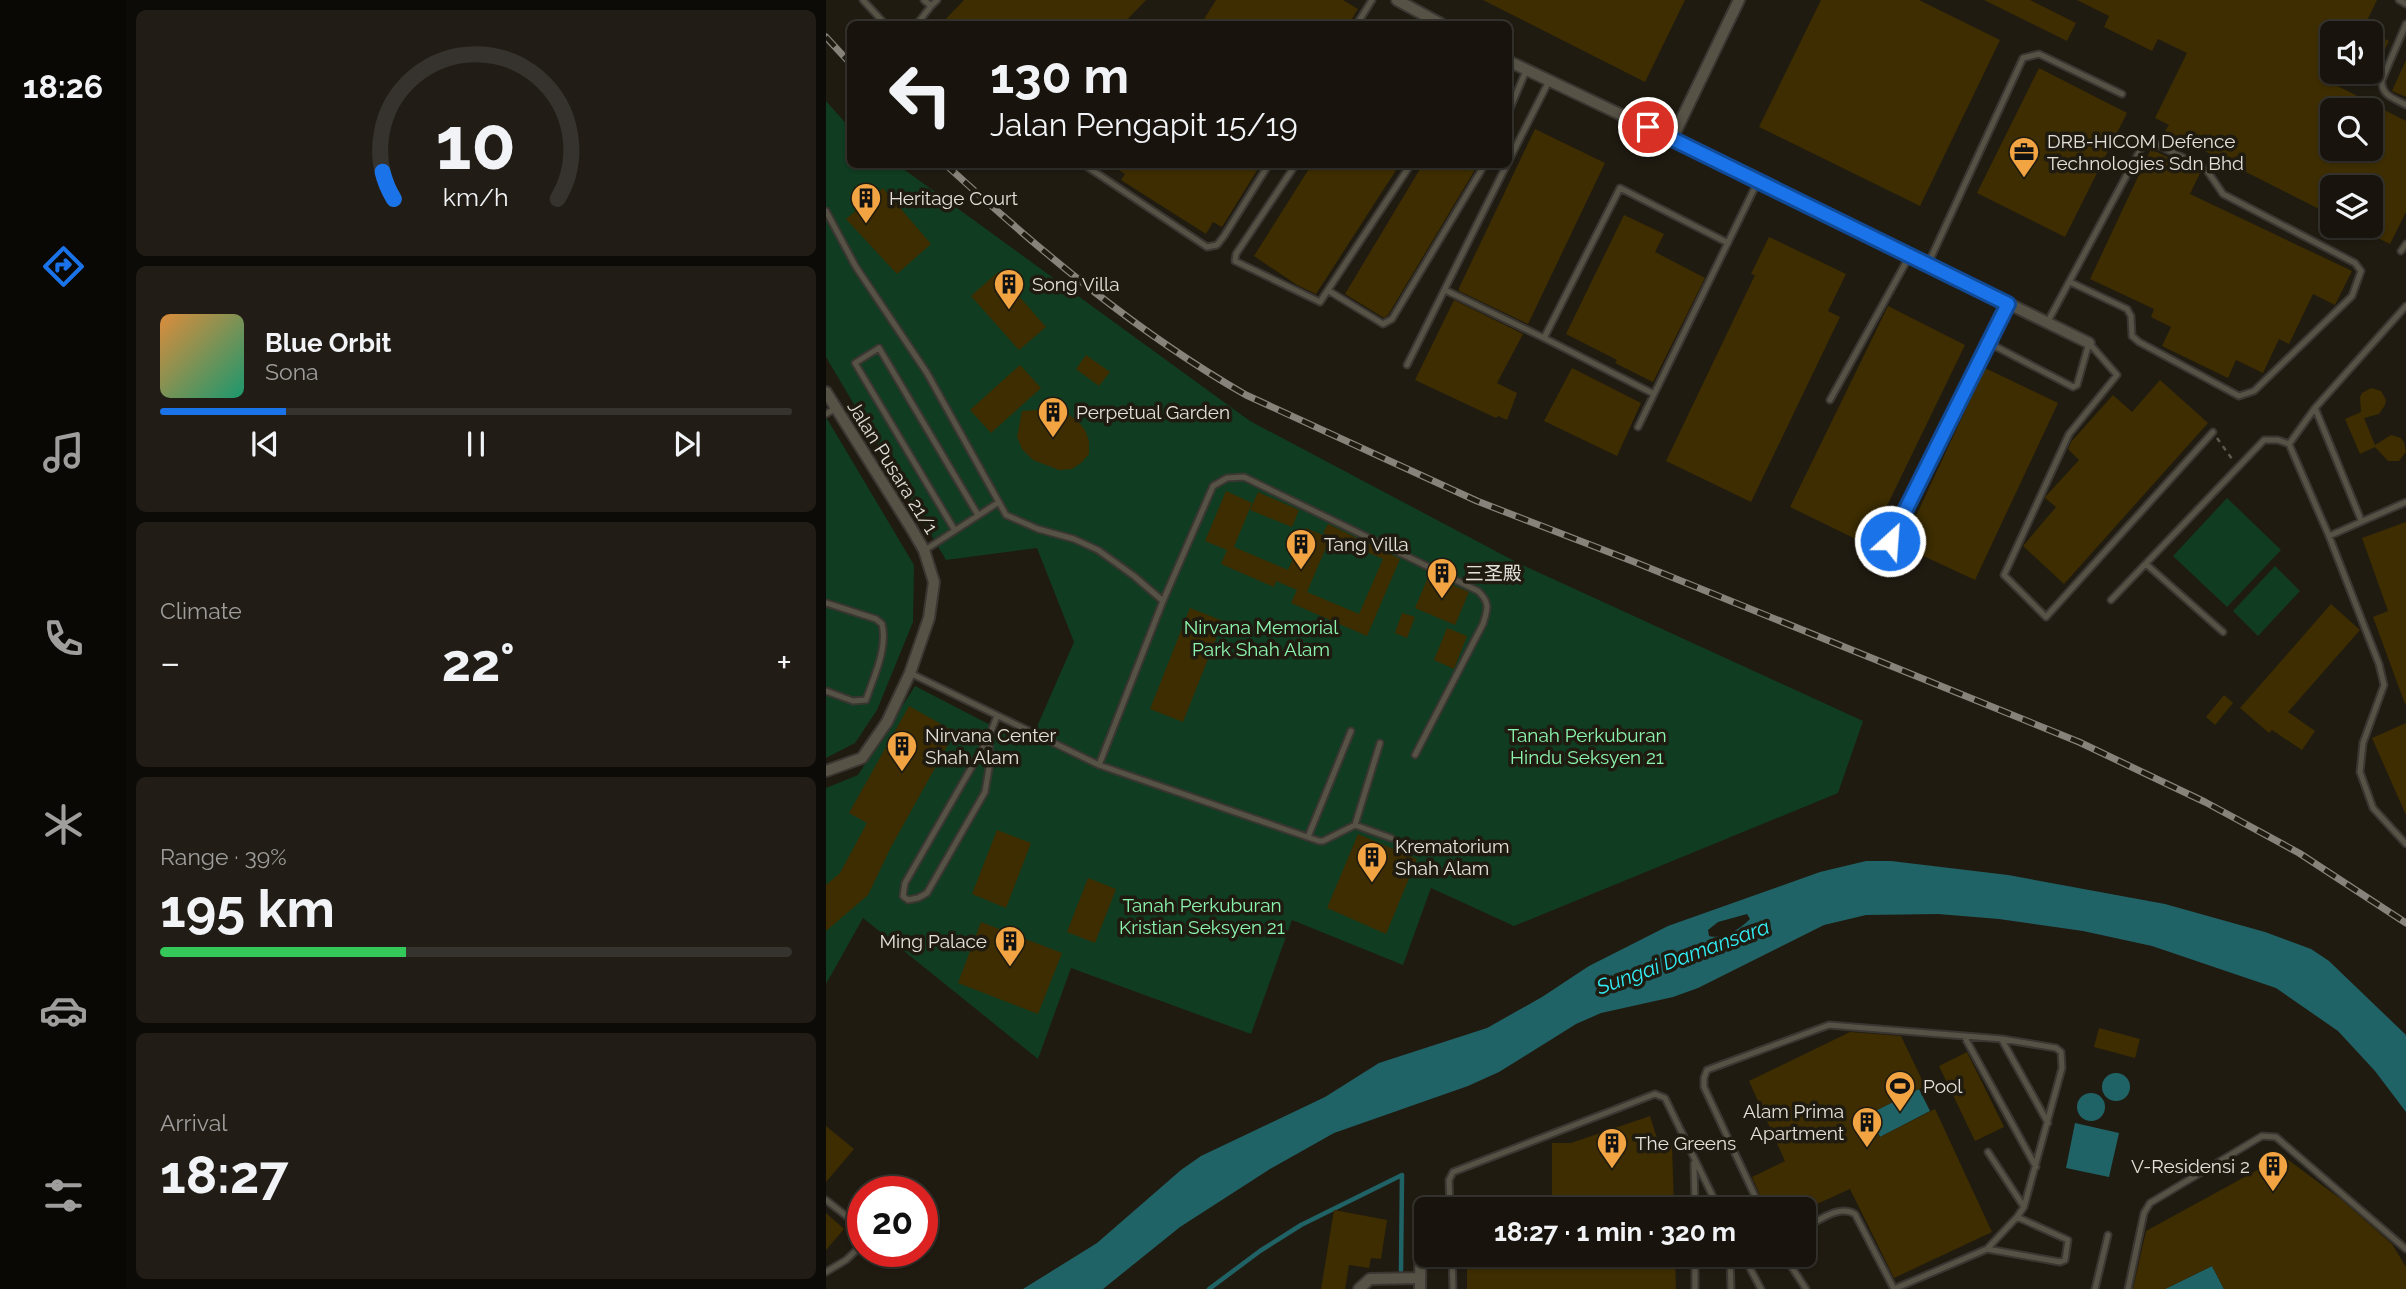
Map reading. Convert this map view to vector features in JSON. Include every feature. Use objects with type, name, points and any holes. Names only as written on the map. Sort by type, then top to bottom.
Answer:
[{"type":"street","points":[[1397,0],[1436,21]]},
{"type":"street","points":[[1672,139],[1739,0]]},
{"type":"street","points":[[1512,63],[2089,343]]},
{"type":"street","name":"Jalan Pusara 21/1","points":[[826,392],[831,411],[924,550],[934,582],[929,618],[910,673],[887,722],[862,758],[826,771]]},
{"type":"street","points":[[1359,1289],[1370,1279],[1420,1283]]},
{"type":"lane","points":[[863,0],[882,21]]},
{"type":"lane","points":[[924,0],[931,6]]},
{"type":"lane","points":[[919,21],[937,0]]},
{"type":"lane","points":[[1359,21],[1372,0]]},
{"type":"lane","points":[[2399,0],[2406,4]]},
{"type":"lane","points":[[2406,24],[2382,80],[2382,88],[2386,94],[2406,105]]},
{"type":"lane","points":[[1928,264],[2022,58],[2039,54],[2122,94]]},
{"type":"lane","points":[[1512,100],[1526,71]]},
{"type":"lane","points":[[1512,155],[1549,81]]},
{"type":"lane","points":[[2047,323],[2144,143],[2150,141],[2206,169],[2223,194],[2355,263],[2361,271],[2352,296],[2253,391],[2238,396],[2139,342],[2132,335],[2131,316],[2127,309],[2070,282]]},
{"type":"lane","points":[[1089,168],[1207,247],[1217,245],[1224,236],[1266,168]]},
{"type":"lane","points":[[1293,168],[1236,254],[1235,261],[1320,302],[1408,168]]},
{"type":"lane","points":[[1329,291],[1383,324],[1392,319],[1483,168]]},
{"type":"lane","points":[[1407,365],[1506,168]]},
{"type":"lane","points":[[1638,427],[1758,181]]},
{"type":"lane","points":[[1544,338],[1620,188],[1728,243]]},
{"type":"lane","points":[[826,211],[856,267],[926,373],[1006,515],[1098,550],[1163,601]]},
{"type":"lane","points":[[2401,251],[2406,244]]},
{"type":"lane","points":[[1830,400],[1910,255]]},
{"type":"lane","points":[[1445,290],[1654,394]]},
{"type":"lane","points":[[1890,541],[2008,304]]},
{"type":"lane","points":[[2289,444],[2315,408],[2406,306]]},
{"type":"lane","points":[[1989,343],[2073,387],[2077,385],[2089,343]]},
{"type":"lane","points":[[2089,343],[2118,375],[2069,434],[2004,575],[2046,617],[2213,432]]},
{"type":"lane","points":[[954,529],[855,363],[879,348],[978,514]]},
{"type":"lane","points":[[2315,408],[2361,520]]},
{"type":"lane","points":[[2111,600],[2264,440],[2278,440],[2289,444],[2329,536],[2379,664],[2384,685],[2363,743],[2360,772],[2373,808],[2406,844]]},
{"type":"lane","points":[[1099,765],[1163,601],[1213,486],[1227,478],[1244,477],[1478,591],[1487,599],[1488,608],[1483,624],[1415,755]]},
{"type":"lane","points":[[924,550],[999,502]]},
{"type":"lane","points":[[2329,536],[2406,502]]},
{"type":"lane","points":[[2146,564],[2223,632]]},
{"type":"lane","points":[[826,603],[876,619],[882,624],[885,634],[866,700],[853,701],[826,691]]},
{"type":"lane","points":[[910,673],[1099,765],[1308,837],[1323,841],[1355,825],[1391,838]]},
{"type":"lane","points":[[989,737],[990,762],[985,792],[927,893],[908,900],[903,896],[905,883],[989,737],[997,716]]},
{"type":"lane","points":[[1308,837],[1351,731]]},
{"type":"lane","points":[[1355,825],[1380,743]]},
{"type":"lane","points":[[1755,1197],[1704,1087],[1707,1070],[1829,1025],[2002,1039],[2050,1045],[2061,1052],[2062,1068],[2024,1207],[1987,1249],[1894,1289],[1855,1214],[1841,1209],[1816,1222]]},
{"type":"lane","points":[[1964,1036],[2035,1167]]},
{"type":"lane","points":[[2002,1039],[2048,1123]]},
{"type":"lane","points":[[1450,1197],[1449,1181],[1453,1172],[1655,1094],[1665,1098],[1713,1197]]},
{"type":"lane","points":[[2129,1289],[2144,1213],[2150,1203],[2262,1136],[2276,1137],[2406,1249]]},
{"type":"lane","points":[[1988,1152],[2024,1207]]},
{"type":"lane","points":[[1694,1160],[1695,1197]]},
{"type":"lane","points":[[826,1200],[847,1216]]},
{"type":"lane","points":[[1987,1249],[2060,1262],[2065,1260],[2068,1240],[2017,1217]]},
{"type":"lane","points":[[2095,1289],[2108,1235]]},
{"type":"lane","points":[[826,1272],[847,1259]]},
{"type":"lane","points":[[1452,1267],[1453,1289]]},
{"type":"lane","points":[[1695,1267],[1695,1289]]},
{"type":"lane","points":[[1730,1267],[1731,1289]]},
{"type":"lane","points":[[1750,1267],[1762,1289]]},
{"type":"lane","points":[[1792,1267],[1806,1289]]},
{"type":"path","points":[[2213,432],[2238,467]]},
{"type":"green space","name":"Nirvana Memorial Park Shah Alam","points":[[826,101],[847,125],[847,168],[902,168],[1250,421],[1520,564],[1863,721],[1838,793],[1514,926],[1431,888],[1403,965],[1292,920],[1251,1034],[1071,968],[1038,1059],[863,918],[826,984],[826,788],[858,775],[915,686],[1029,745],[1074,642],[1037,548],[946,560],[826,357]]},
{"type":"green space","points":[[826,417],[914,565],[913,622],[877,710],[855,743],[826,758]]},
{"type":"green space","points":[[2227,498],[2281,550],[2227,607],[2173,556]]},
{"type":"green space","points":[[2275,566],[2300,591],[2258,636],[2233,611]]},
{"type":"water","name":"Sungai Damansara","points":[[1866,861],[1891,861],[2008,875],[2165,904],[2265,932],[2311,949],[2329,961],[2406,1035],[2406,1112],[2375,1071],[2338,1031],[2276,988],[2152,946],[2083,931],[1999,919],[1938,914],[1866,915],[1824,925],[1698,988],[1673,997],[1601,1013],[1576,1024],[1499,1072],[1468,1086],[1334,1133],[1270,1169],[1180,1227],[1103,1289],[1023,1289],[1097,1243],[1201,1156],[1325,1097],[1379,1063],[1487,1028],[1589,966],[1668,926],[1820,872]],"holes":[[[1747,914],[1750,919],[1731,933],[1709,936],[1708,930],[1718,922]]]},
{"type":"water","points":[[2116,1073],[2126,1077],[2130,1087],[2126,1097],[2116,1101],[2106,1097],[2102,1087],[2106,1077]]},
{"type":"water","name":"Pool","points":[[1919,1089],[1930,1111],[1880,1137],[1869,1114]]},
{"type":"water","points":[[2091,1093],[2101,1097],[2105,1107],[2101,1117],[2091,1121],[2081,1117],[2077,1107],[2081,1097]]},
{"type":"water","points":[[2075,1123],[2119,1133],[2109,1177],[2066,1168]]},
{"type":"water","points":[[2212,1266],[2224,1289],[2165,1289]]},
{"type":"building","points":[[964,0],[1146,0],[1126,21],[944,21]]},
{"type":"building","points":[[1216,0],[1343,0],[1358,9],[1351,21],[1203,21]]},
{"type":"building","points":[[1483,0],[1685,0],[1645,82]]},
{"type":"building","points":[[1821,0],[1919,0],[2000,40],[1920,206],[1759,127]]},
{"type":"building","points":[[1984,0],[2030,0],[2076,23],[2067,41]]},
{"type":"building","points":[[2077,0],[2377,0],[2367,21],[2320,21],[2320,84],[2334,84],[2361,98],[2320,98],[2320,161],[2383,161],[2383,109],[2406,121],[2406,212],[2390,244],[2378,238],[2383,238],[2383,175],[2320,175],[2320,209],[2165,131],[2169,125],[2155,118],[2187,53],[2158,39],[2152,51],[2104,27],[2109,16]]},
{"type":"building","points":[[2383,38],[2389,41],[2383,53]]},
{"type":"building","points":[[2406,60],[2406,97],[2392,91]]},
{"type":"building","points":[[2039,68],[2127,113],[2065,237],[1977,193]]},
{"type":"building","points":[[1535,129],[1605,163],[1528,324],[1459,291],[1459,288]]},
{"type":"building","points":[[2151,149],[2200,173],[2190,194],[2352,271],[2335,305],[2313,294],[2289,344],[2279,339],[2263,373],[2236,360],[2228,378],[2162,346],[2171,327],[2151,317],[2154,309],[2090,279]]},
{"type":"building","points":[[1115,168],[1259,168],[1222,227],[1213,222],[1206,234],[1121,180],[1125,174]]},
{"type":"building","points":[[1309,168],[1397,168],[1316,294],[1297,285],[1254,256]]},
{"type":"building","points":[[1421,168],[1476,168],[1388,315],[1384,318],[1345,294]]},
{"type":"building","points":[[883,188],[931,244],[897,274],[846,219]]},
{"type":"building","points":[[1624,215],[1664,234],[1655,252],[1705,278],[1653,382],[1566,334]]},
{"type":"building","points":[[1769,237],[1846,274],[1828,311],[1840,317],[1751,502],[1666,461],[1755,275],[1751,274]]},
{"type":"building","name":"Song Villa","points":[[998,272],[1046,327],[1019,350],[971,296]]},
{"type":"building","points":[[1454,300],[1523,334],[1497,383],[1517,393],[1507,420],[1498,416],[1496,418],[1415,380]]},
{"type":"building","points":[[1888,306],[1965,345],[1868,545],[1790,507]]},
{"type":"building","points":[[1086,355],[1110,372],[1099,386],[1076,369]]},
{"type":"building","points":[[1020,365],[1041,388],[991,433],[970,410]]},
{"type":"building","points":[[1572,368],[1641,403],[1617,456],[1544,421]]},
{"type":"building","points":[[1985,368],[2058,403],[1975,580],[1902,546]]},
{"type":"building","points":[[2160,380],[2208,423],[2064,584],[2023,546],[2056,507],[2046,496],[2079,460],[2068,449],[2071,442],[2113,395],[2132,412]]},
{"type":"building","points":[[2371,388],[2381,391],[2386,400],[2385,405],[2379,414],[2364,418],[2375,445],[2391,435],[2401,438],[2406,452],[2399,461],[2388,461],[2375,447],[2360,454],[2345,419],[2361,412],[2360,397]]},
{"type":"building","name":"Perpetual Garden","points":[[1052,409],[1065,412],[1078,421],[1089,441],[1089,454],[1072,469],[1059,470],[1033,460],[1022,449],[1017,437],[1022,411]]},
{"type":"building","name":"Tang Villa","points":[[1226,491],[1252,503],[1234,547],[1288,570],[1306,528],[1330,538],[1307,592],[1359,614],[1383,559],[1323,533],[1328,524],[1400,559],[1367,636],[1291,603],[1297,590],[1276,581],[1274,587],[1221,564],[1227,550],[1205,541]]},
{"type":"building","points":[[1258,492],[1299,510],[1292,527],[1250,510]]},
{"type":"building","points":[[2406,522],[2405,704],[2373,617],[2388,611],[2362,538]]},
{"type":"building","name":"三圣殿","points":[[1429,575],[1469,592],[1455,625],[1415,608]]},
{"type":"building","points":[[2331,604],[2360,630],[2288,712],[2315,731],[2302,750],[2272,730],[2269,733],[2240,708]]},
{"type":"building","points":[[1190,608],[1223,621],[1183,722],[1150,709]]},
{"type":"building","points":[[1402,613],[1415,617],[1407,638],[1395,633]]},
{"type":"building","points":[[1447,628],[1467,636],[1454,669],[1434,660]]},
{"type":"building","points":[[2224,695],[2233,703],[2215,725],[2206,717]]},
{"type":"building","name":"Nirvana Center Shah Alam","points":[[909,706],[955,732],[891,847],[868,895],[826,931],[826,885],[840,873],[867,823],[849,813]]},
{"type":"building","points":[[2406,723],[2406,815],[2372,738]]},
{"type":"building","name":"Ming Palace","points":[[997,830],[1031,843],[1006,908],[972,894]]},
{"type":"building","name":"Krematorium Shah Alam","points":[[1358,834],[1417,859],[1386,934],[1327,908]]},
{"type":"building","points":[[1088,878],[1116,889],[1095,943],[1067,932]]},
{"type":"building","name":"Ming Palace","points":[[981,922],[1062,953],[1038,1014],[958,983]]},
{"type":"building","points":[[2099,1028],[2140,1039],[2135,1058],[2094,1047]]},
{"type":"building","name":"Alam Prima Apartment","points":[[1850,1032],[1901,1036],[1925,1086],[1869,1114],[1880,1137],[1935,1109],[1992,1232],[1894,1278],[1850,1189],[1816,1204],[1816,1197],[1761,1197],[1752,1177],[1785,1161],[1749,1081]]},
{"type":"building","points":[[1967,1052],[2004,1127],[1975,1141],[1939,1066]]},
{"type":"building","name":"The Greens","points":[[1650,1116],[1659,1145],[1672,1144],[1674,1197],[1466,1197],[1552,1195],[1552,1143],[1571,1143]]},
{"type":"building","points":[[826,1126],[854,1149],[826,1182]]},
{"type":"building","name":"V-Residensi 2","points":[[2283,1156],[2342,1200],[2392,1244],[2406,1267],[2406,1289],[2224,1289],[2212,1266],[2165,1289],[2133,1289],[2146,1231]]},
{"type":"building","points":[[1334,1210],[1387,1220],[1381,1259],[1371,1258],[1369,1268],[1349,1265],[1345,1289],[1321,1289]]},
{"type":"building","points":[[826,1213],[844,1229],[826,1250]]},
{"type":"building","points":[[1467,1267],[1675,1267],[1676,1289],[1467,1289]]},
{"type":"waterway","points":[[1209,1289],[1301,1225],[1402,1175],[1401,1270]]},
{"type":"railway","points":[[826,37],[847,60]]},
{"type":"railway","points":[[949,168],[1016,228],[1127,317],[1205,371],[1246,395],[1477,501],[2079,742],[2205,802],[2299,853],[2406,923]]},
{"type":"place","name":"DRB-HICOM Defence Technologies Sdn Bhd","points":[[2024,179]]},
{"type":"place","name":"Heritage Court","points":[[866,225]]},
{"type":"place","name":"Song Villa","points":[[1009,311]]},
{"type":"place","name":"Perpetual Garden","points":[[1053,439]]},
{"type":"place","name":"Tang Villa","points":[[1301,571]]},
{"type":"place","name":"三圣殿","points":[[1442,600]]},
{"type":"place","name":"Nirvana Center Shah Alam","points":[[902,773]]},
{"type":"place","name":"Krematorium Shah Alam","points":[[1372,884]]},
{"type":"place","name":"Ming Palace","points":[[1010,968]]},
{"type":"place","name":"Pool","points":[[1900,1113]]},
{"type":"place","name":"Alam Prima Apartment","points":[[1867,1149]]},
{"type":"place","name":"The Greens","points":[[1612,1170]]},
{"type":"place","name":"V-Residensi 2","points":[[2273,1193]]},
{"type":"route","points":[[1648,127],[2008,304],[1890,541]]},
{"type":"park label","name":"Tanah Perkuburan Hindu Seksyen 21","points":[[1587,746]]},
{"type":"park label","name":"Tanah Perkuburan Kristian Seksyen 21","points":[[1202,916]]}]
